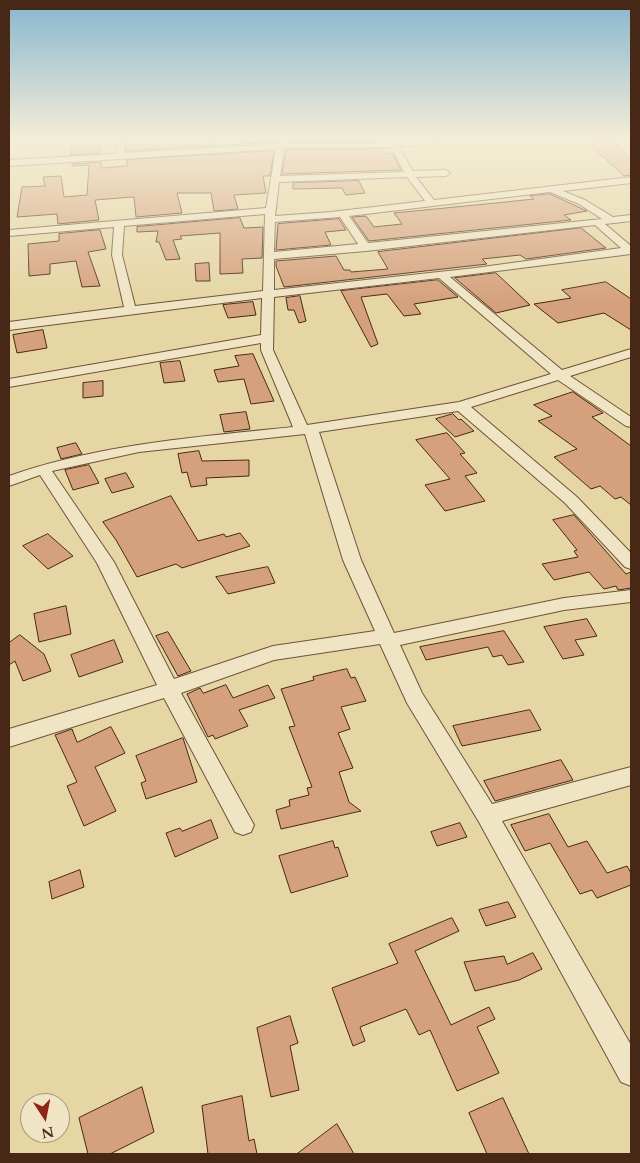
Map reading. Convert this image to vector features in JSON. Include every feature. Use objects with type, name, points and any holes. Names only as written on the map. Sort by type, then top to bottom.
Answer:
[{"type":"street","points":[[273,192],[268,256],[270,293],[267,350],[306,429],[352,560],[414,698],[487,815],[631,1071]]},
{"type":"street","points":[[424,192],[431,203]]},
{"type":"street","points":[[9,233],[119,224],[270,215],[342,213],[522,192]]},
{"type":"street","points":[[558,192],[582,202],[611,220]]},
{"type":"street","points":[[342,213],[366,248]]},
{"type":"street","points":[[268,256],[366,248],[631,218]]},
{"type":"street","points":[[597,222],[631,250]]},
{"type":"street","points":[[119,224],[117,255],[130,308]]},
{"type":"street","points":[[9,326],[130,308],[544,263],[631,250]]},
{"type":"street","points":[[440,274],[560,375],[631,423]]},
{"type":"street","points":[[9,383],[268,338]]},
{"type":"street","points":[[9,481],[43,469],[139,448],[306,429],[461,406],[631,353]]},
{"type":"street","points":[[461,406],[571,500],[631,563]]},
{"type":"street","points":[[43,469],[105,562],[169,689],[243,825]]},
{"type":"street","points":[[9,738],[169,689],[273,653],[387,639],[564,604],[631,596]]},
{"type":"street","points":[[487,815],[631,776]]},
{"type":"building","points":[[21,192],[63,192],[64,197],[87,195],[87,192],[266,193],[234,195],[238,209],[214,211],[211,193],[177,193],[182,213],[136,217],[134,197],[132,197],[95,200],[99,220],[58,224],[57,214],[17,217]]},
{"type":"building","points":[[344,192],[365,193],[346,195]]},
{"type":"building","points":[[550,194],[587,211],[564,215],[571,220],[369,241],[352,217],[366,216],[374,227],[402,224],[394,213],[534,199],[530,196]]},
{"type":"building","points":[[240,218],[244,228],[263,227],[262,258],[242,259],[243,273],[220,274],[220,233],[180,236],[182,239],[173,240],[180,259],[166,260],[159,242],[156,242],[158,231],[137,232],[137,227]]},
{"type":"building","points":[[339,219],[346,230],[325,232],[331,245],[276,250],[278,224]]},
{"type":"building","points":[[581,228],[606,248],[526,259],[520,255],[482,259],[487,264],[284,287],[276,266],[276,261],[336,256],[344,270],[350,270],[351,272],[388,269],[378,252]]},
{"type":"building","points":[[100,230],[106,249],[88,252],[100,286],[82,287],[76,261],[50,264],[50,274],[29,276],[28,244],[59,241],[59,234]]},
{"type":"building","points":[[209,263],[210,281],[196,281],[195,264]]},
{"type":"building","points":[[496,273],[530,305],[496,313],[455,278]]},
{"type":"building","points":[[438,280],[458,297],[414,304],[421,314],[404,316],[387,294],[361,297],[378,344],[371,347],[341,291]]},
{"type":"building","points":[[606,282],[631,299],[631,330],[604,313],[558,323],[534,304],[571,298],[562,290]]},
{"type":"building","points":[[300,296],[306,321],[299,323],[294,310],[288,310],[286,298]]},
{"type":"building","points":[[253,302],[256,315],[228,318],[223,305]]},
{"type":"building","points":[[43,330],[47,348],[17,353],[13,335]]},
{"type":"building","points":[[253,354],[274,401],[251,404],[244,379],[218,382],[214,370],[239,366],[235,356]]},
{"type":"building","points":[[180,361],[185,381],[164,383],[160,363]]},
{"type":"building","points":[[103,381],[103,396],[83,398],[83,383]]},
{"type":"building","points":[[573,392],[603,413],[592,417],[631,446],[631,505],[621,497],[615,499],[600,486],[591,489],[554,457],[577,449],[538,421],[552,416],[534,405]]},
{"type":"building","points":[[246,412],[250,429],[224,432],[220,415]]},
{"type":"building","points":[[453,414],[474,431],[455,437],[436,419]]},
{"type":"building","points":[[447,433],[465,453],[460,454],[477,473],[465,476],[485,501],[445,511],[425,485],[450,479],[416,440]]},
{"type":"building","points":[[76,443],[82,454],[61,459],[57,448]]},
{"type":"building","points":[[199,451],[202,461],[249,460],[249,476],[206,478],[207,485],[191,487],[187,472],[182,473],[178,454]]},
{"type":"building","points":[[89,465],[99,483],[73,490],[65,470]]},
{"type":"building","points":[[126,473],[134,487],[112,493],[105,479]]},
{"type":"building","points":[[171,496],[198,541],[224,534],[226,537],[240,533],[250,546],[182,568],[176,564],[137,577],[116,540],[103,522]]},
{"type":"building","points":[[574,515],[626,574],[631,572],[631,588],[618,590],[616,586],[604,589],[589,572],[554,580],[542,564],[578,557],[574,551],[577,550],[553,520]]},
{"type":"building","points":[[48,534],[73,556],[48,569],[23,546]]},
{"type":"building","points":[[268,567],[275,583],[228,594],[216,577]]},
{"type":"building","points":[[66,606],[71,634],[39,642],[34,614]]},
{"type":"building","points":[[587,619],[597,636],[575,640],[584,655],[563,659],[544,627]]},
{"type":"building","points":[[504,631],[524,662],[508,665],[502,655],[493,657],[488,647],[426,660],[420,647]]},
{"type":"building","points":[[168,632],[191,671],[178,676],[156,636]]},
{"type":"building","points":[[20,635],[44,654],[51,671],[23,681],[15,661],[9,665],[9,643]]},
{"type":"building","points":[[114,640],[123,662],[79,677],[71,655]]},
{"type":"building","points":[[347,669],[351,678],[355,677],[366,701],[341,707],[350,729],[338,733],[353,768],[339,772],[349,802],[361,811],[281,829],[276,810],[290,806],[289,800],[309,795],[307,788],[312,787],[289,727],[295,726],[281,689],[314,680],[313,677]]},
{"type":"building","points":[[226,685],[233,698],[268,685],[275,698],[239,710],[248,726],[215,739],[213,735],[208,737],[187,694],[200,688],[203,693]]},
{"type":"building","points":[[530,710],[541,730],[462,746],[453,726]]},
{"type":"building","points":[[111,727],[125,753],[95,767],[116,811],[84,826],[67,786],[77,782],[55,735],[72,729],[77,742]]},
{"type":"building","points":[[183,738],[197,782],[146,799],[141,783],[146,781],[136,756]]},
{"type":"building","points":[[561,760],[573,780],[495,801],[484,781]]},
{"type":"building","points":[[549,814],[568,847],[587,841],[607,873],[627,866],[631,873],[631,885],[597,898],[592,890],[580,894],[550,843],[525,851],[511,825]]},
{"type":"building","points":[[211,820],[218,838],[175,857],[166,833],[180,828],[182,831]]},
{"type":"building","points":[[460,823],[467,837],[437,846],[431,832]]},
{"type":"building","points":[[333,841],[335,848],[338,847],[348,876],[291,893],[279,856]]},
{"type":"building","points":[[80,870],[84,887],[52,899],[49,882]]},
{"type":"building","points":[[508,902],[516,917],[486,926],[479,910]]},
{"type":"building","points":[[452,918],[459,931],[415,951],[451,1025],[489,1007],[495,1019],[477,1027],[499,1073],[457,1091],[430,1030],[419,1035],[406,1009],[360,1027],[365,1041],[353,1046],[332,988],[398,963],[389,944]]},
{"type":"building","points":[[533,953],[542,969],[519,980],[475,991],[464,962],[504,956],[507,964]]},
{"type":"building","points":[[290,1016],[298,1043],[290,1046],[299,1090],[271,1097],[257,1028]]},
{"type":"building","points":[[142,1087],[154,1132],[110,1154],[88,1154],[79,1118]]},
{"type":"building","points":[[242,1096],[249,1141],[254,1139],[257,1154],[208,1154],[202,1106]]},
{"type":"building","points":[[503,1098],[529,1154],[487,1154],[469,1113]]},
{"type":"building","points":[[337,1124],[354,1154],[297,1154]]}]
